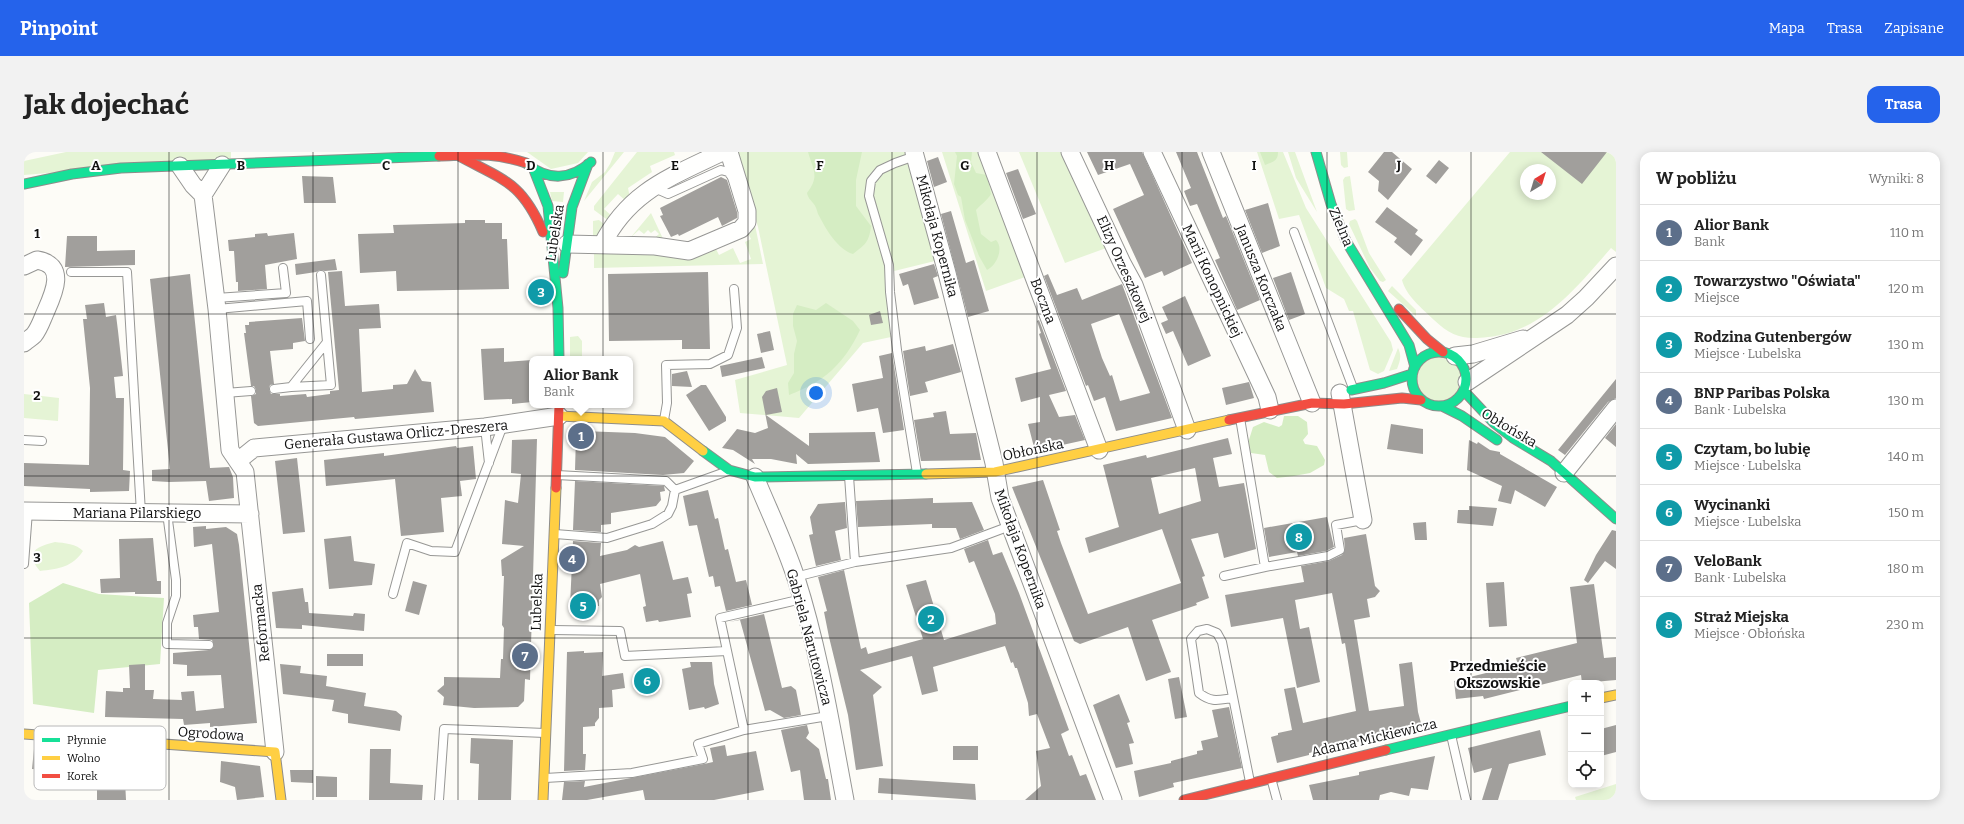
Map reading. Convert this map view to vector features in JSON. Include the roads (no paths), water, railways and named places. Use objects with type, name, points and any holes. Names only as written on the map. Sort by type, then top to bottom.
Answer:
[{"type":"street","points":[[519,152],[526,163],[534,170]]},
{"type":"street","points":[[602,244],[616,220],[624,210],[652,187],[722,152]]},
{"type":"street","points":[[567,244],[655,246],[695,250],[741,228],[747,222],[747,211],[729,152]]},
{"type":"street","name":"Boczna","points":[[987,152],[1099,450]]},
{"type":"street","name":"Marii Konopnickiej","points":[[1152,152],[1263,390],[1270,410]]},
{"type":"street","name":"Janusza Korczaka","points":[[1211,152],[1312,403]]},
{"type":"street","name":"Zielna","points":[[1316,152],[1328,196],[1351,252],[1409,344],[1413,353],[1414,370]]},
{"type":"street","points":[[24,184],[75,172],[180,166],[499,154],[526,163]]},
{"type":"street","name":"Mikołaja Kopernika","points":[[915,154],[948,273],[1000,498],[1113,800]]},
{"type":"street","name":"Elizy Orzeszkowej","points":[[1071,154],[1122,263],[1134,284],[1187,430]]},
{"type":"street","name":"Lubelska","points":[[457,155],[482,170],[506,180],[525,195],[535,210],[554,259]]},
{"type":"street","name":"Lubelska","points":[[534,170],[545,176],[562,177],[575,174],[594,158],[572,207],[558,308]]},
{"type":"street","points":[[203,195],[222,165]]},
{"type":"street","points":[[1310,165],[1328,196]]},
{"type":"street","points":[[180,166],[193,185],[203,195],[225,393],[234,455]]},
{"type":"street","name":"Lubelska","points":[[534,170],[548,206],[558,308],[559,356]]},
{"type":"street","points":[[1328,196],[1331,173]]},
{"type":"street","points":[[24,266],[37,260],[46,263],[55,273],[56,282],[54,292],[36,331],[32,338],[24,343]]},
{"type":"street","points":[[1538,335],[1473,354],[1426,355],[1414,370],[1413,388],[1421,400],[1434,406],[1451,404],[1459,398],[1465,387],[1538,335],[1586,298],[1616,266]]},
{"type":"street","name":"Zielna","points":[[1379,296],[1398,308],[1427,339],[1449,354]]},
{"type":"street","points":[[1449,354],[1464,368],[1465,387]]},
{"type":"street","name":"Obłońska","points":[[1348,397],[1414,370]]},
{"type":"street","name":"Obłońska","points":[[1465,387],[1494,423],[1513,438],[1551,461],[1616,519]]},
{"type":"street","points":[[1348,397],[1363,520]]},
{"type":"street","name":"Obłońska","points":[[755,477],[995,472],[1099,450],[1270,410],[1348,397],[1402,398],[1421,400]]},
{"type":"street","name":"Obłońska","points":[[1442,406],[1452,410],[1512,448],[1564,473]]},
{"type":"street","points":[[1564,473],[1616,408]]},
{"type":"street","points":[[559,411],[587,416],[664,421],[729,470],[755,477]]},
{"type":"street","name":"Lubelska","points":[[543,800],[559,411]]},
{"type":"street","name":"Generała Gustawa Orlicz-Dreszera","points":[[234,455],[254,448],[503,425],[559,411]]},
{"type":"street","name":"Reformacka","points":[[234,455],[245,472],[281,800]]},
{"type":"street","name":"Gabriela Narutowicza","points":[[755,477],[795,577],[802,599],[826,701],[845,800]]},
{"type":"street","name":"Mariana Pilarskiego","points":[[26,511],[250,514]]},
{"type":"street","points":[[1604,697],[1616,695]]},
{"type":"street","name":"Adama Mickiewicza","points":[[1184,800],[1271,777],[1568,707]]},
{"type":"street","name":"Ogrodowa","points":[[24,734],[34,735]]},
{"type":"street","name":"Ogrodowa","points":[[166,744],[275,752]]},
{"type":"lane","points":[[915,154],[880,170],[871,181],[869,196],[873,216],[889,265],[890,292],[897,350],[917,474]]},
{"type":"lane","points":[[652,187],[668,194],[716,171],[724,170],[732,177],[742,214],[742,221],[683,250]]},
{"type":"lane","points":[[1294,232],[1348,397]]},
{"type":"lane","points":[[216,304],[286,293],[283,268]]},
{"type":"lane","points":[[71,272],[127,272],[141,513]]},
{"type":"lane","points":[[274,389],[331,384],[321,275]]},
{"type":"lane","points":[[664,421],[666,403],[666,364],[710,364],[728,355],[737,328],[734,289]]},
{"type":"lane","points":[[216,304],[307,301],[310,338]]},
{"type":"lane","points":[[291,387],[327,342]]},
{"type":"lane","points":[[225,393],[251,391]]},
{"type":"lane","points":[[1240,417],[1265,567]]},
{"type":"lane","points":[[394,594],[407,543],[431,551],[455,552],[503,425]]},
{"type":"lane","points":[[485,427],[489,465]]},
{"type":"lane","points":[[24,440],[42,441]]},
{"type":"lane","points":[[676,490],[717,476],[729,470]]},
{"type":"lane","points":[[556,475],[666,481],[676,490]]},
{"type":"lane","points":[[849,476],[854,562]]},
{"type":"lane","points":[[554,534],[607,538],[652,524],[668,514],[672,506],[676,490]]},
{"type":"lane","points":[[24,564],[26,511]]},
{"type":"lane","points":[[167,513],[176,596],[167,623],[167,644],[209,645]]},
{"type":"lane","points":[[1224,576],[1328,556],[1340,550],[1336,525],[1363,520]]},
{"type":"lane","points":[[795,577],[854,562],[951,548],[1010,526]]},
{"type":"lane","points":[[744,730],[720,618],[802,599]]},
{"type":"lane","points":[[1233,698],[1215,701],[1207,700],[1199,693],[1191,639],[1198,632],[1207,629],[1217,633],[1222,642],[1250,783]]},
{"type":"lane","points":[[550,630],[620,631],[625,656],[727,651]]},
{"type":"lane","points":[[544,778],[632,773],[703,759],[698,744],[744,730],[822,717]]},
{"type":"lane","points":[[439,800],[444,729],[546,733]]},
{"type":"lane","points":[[1451,734],[1466,800]]},
{"type":"lane","points":[[1271,777],[1276,800]]},
{"type":"place","name":"Rodzina Gutenbergów","points":[[541,292]]},
{"type":"place","name":"Alior Bank","points":[[581,436]]},
{"type":"place","name":"Straż Miejska","points":[[1299,537]]},
{"type":"place","name":"BNP Paribas Polska","points":[[572,559]]},
{"type":"place","name":"Czytam, bo lubię","points":[[583,606]]},
{"type":"place","name":"Towarzystwo \"Oświata\"","points":[[931,619]]},
{"type":"place","name":"VeloBank","points":[[525,656]]},
{"type":"place","name":"Wycinanki","points":[[647,681]]},
{"type":"district","name":"Przedmieście Okszowskie","points":[[1498,674]]}]
